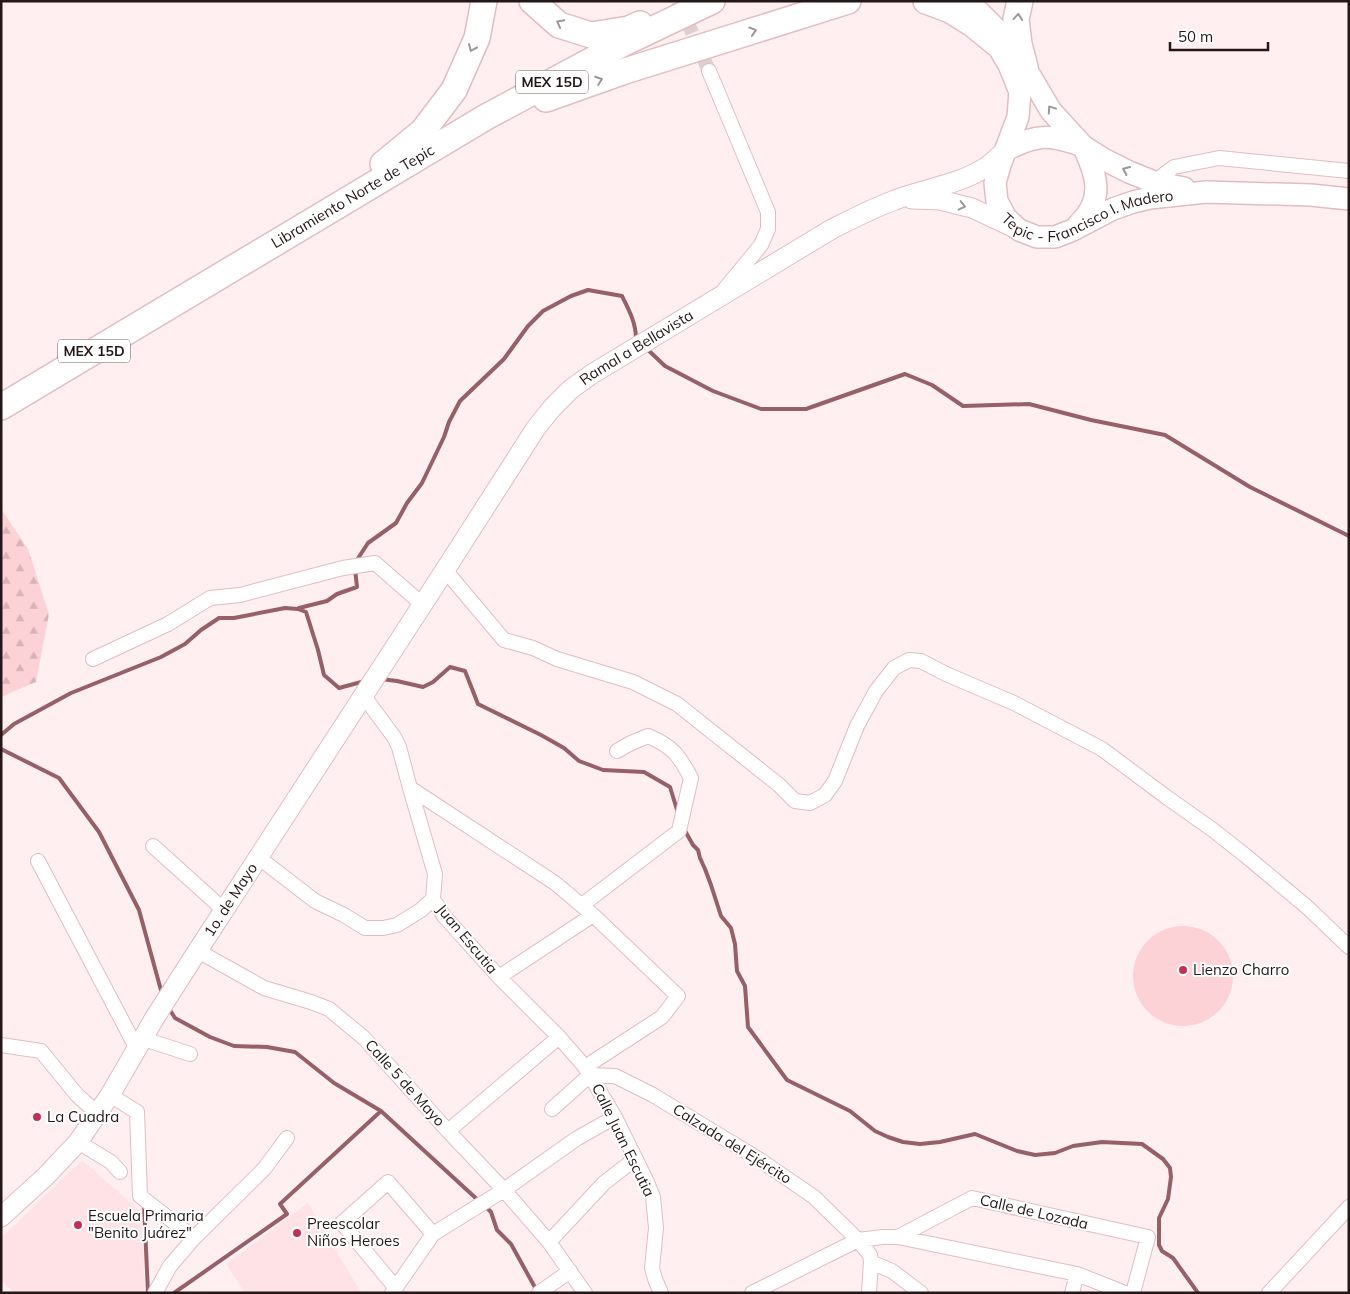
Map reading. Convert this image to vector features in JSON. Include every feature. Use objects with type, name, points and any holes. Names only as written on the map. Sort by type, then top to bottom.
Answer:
[{"type":"highway","points":[[188,294],[202,272],[381,167],[423,130],[454,90],[477,38],[484,1]]},
{"type":"highway","points":[[532,1],[559,25],[591,35],[629,29],[688,1]]},
{"type":"highway","name":"Libramiento Norte de Tepic","points":[[1,407],[486,117],[622,44],[712,1]]},
{"type":"highway","points":[[396,170],[412,171],[528,106],[625,71],[848,1]]},
{"type":"highway","points":[[926,1],[950,10],[974,25],[996,43]]},
{"type":"highway","points":[[1020,1],[1016,19],[1019,44],[1025,67]]},
{"type":"main road","name":"Tepic - Francisco I. Madero","points":[[954,1],[978,20],[996,43],[1020,92],[1018,117],[995,183],[997,201],[1006,218],[1019,230],[1037,237],[1055,237],[1073,230],[1113,209],[1133,202],[1150,198],[1206,192],[1311,195],[1349,199]]},
{"type":"main road","name":"Tepic - Francisco I. Madero","points":[[966,1],[1003,36],[1025,67],[1051,111],[1082,146],[1105,160],[1154,182],[1206,192]]},
{"type":"main road","points":[[1006,149],[1028,140],[1046,136],[1064,139],[1082,146],[1091,164],[1096,182],[1095,200],[1086,217],[1073,230]]},
{"type":"street","points":[[709,71],[768,212],[768,229],[761,245],[717,298]]},
{"type":"street","name":"Ramal a Bellavista","points":[[446,570],[536,428],[571,389],[628,352],[832,229],[896,199],[969,176],[986,167],[1006,149]]},
{"type":"street","points":[[1154,182],[1174,167],[1219,158],[1349,171]]},
{"type":"street","points":[[896,199],[940,200],[972,208],[1019,230]]},
{"type":"street","points":[[93,659],[168,624],[210,598],[240,595],[343,568],[375,563],[423,605]]},
{"type":"street","points":[[446,570],[504,640],[533,648],[557,659],[633,682],[677,704],[779,785],[795,801],[810,803],[825,795],[835,781],[857,726],[876,691],[894,668],[909,660],[921,661],[946,674],[1014,703],[1102,749],[1246,856],[1307,906],[1349,948]]},
{"type":"street","name":"1o. de Mayo","points":[[1,1217],[46,1176],[78,1142],[110,1095],[153,1020],[194,956],[446,570]]},
{"type":"street","name":"Juan Escutia","points":[[363,695],[394,737],[399,747],[435,874],[433,899],[444,916],[499,977],[559,1037],[588,1071]]},
{"type":"street","points":[[582,905],[678,831],[691,778],[680,757],[662,742],[648,736],[617,751]]},
{"type":"street","points":[[410,788],[555,883],[593,915],[678,996],[662,1017],[588,1071],[552,1109]]},
{"type":"street","points":[[153,846],[224,910]]},
{"type":"street","points":[[258,857],[315,901],[365,928],[383,928],[396,925],[421,910],[433,899]]},
{"type":"street","points":[[38,861],[140,1044],[190,1054]]},
{"type":"street","points":[[499,977],[593,915]]},
{"type":"street","name":"Calle 5 de Mayo","points":[[194,956],[264,988],[329,1009],[364,1038],[504,1190],[548,1242],[585,1293]]},
{"type":"street","points":[[448,1131],[559,1037]]},
{"type":"street","points":[[1,1045],[41,1050],[78,1095],[97,1113]]},
{"type":"street","name":"Calle Juan Escutia","points":[[588,1071],[615,1117],[653,1197],[656,1228],[652,1268],[661,1293]]},
{"type":"street","name":"Calzada del Ejército","points":[[588,1071],[615,1076],[654,1095],[760,1160],[814,1197],[858,1240],[870,1255],[871,1262]]},
{"type":"street","points":[[110,1095],[137,1112],[140,1196],[194,1238]]},
{"type":"street","points":[[433,1234],[388,1182],[342,1223],[394,1290],[433,1234],[504,1190],[576,1139],[615,1117]]},
{"type":"street","points":[[155,1293],[170,1266],[194,1238],[264,1169],[287,1138]]},
{"type":"street","points":[[78,1142],[111,1162],[120,1172]]},
{"type":"street","points":[[548,1242],[604,1183],[635,1159]]},
{"type":"street","name":"Calle de Lozada","points":[[898,1237],[972,1198],[1148,1237],[1133,1293]]},
{"type":"street","points":[[1269,1293],[1349,1207]]},
{"type":"street","points":[[752,1293],[858,1240],[883,1237],[898,1237],[1077,1274],[1125,1293]]},
{"type":"street","points":[[869,1293],[871,1262],[892,1271],[921,1293]]},
{"type":"street","points":[[540,1293],[570,1272]]},
{"type":"street","points":[[1072,1293],[1077,1274]]},
{"type":"shaded area","name":"Escuela Primaria \"Benito Juárez\"","points":[[82,1160],[141,1212],[145,1293],[14,1293],[1,1280],[1,1238]]},
{"type":"shaded area","name":"Preescolar Niños Heroes","points":[[308,1203],[361,1293],[245,1293],[226,1264]]},
{"type":"green space","points":[[1,509],[28,549],[49,614],[36,682],[1,697]]},
{"type":"green space","name":"Lienzo Charro","points":[[1183,926],[1202,930],[1219,940],[1229,957],[1233,976],[1229,995],[1219,1012],[1202,1022],[1183,1026],[1164,1022],[1147,1012],[1137,995],[1133,976],[1137,957],[1147,940],[1164,930]]},
{"type":"waterway","points":[[355,563],[368,543],[396,523],[407,503],[422,483],[460,401],[504,359],[528,326],[543,311],[571,296],[588,290],[622,296],[632,317],[636,339],[638,340]]},
{"type":"waterway","points":[[646,348],[665,366],[713,391],[761,409],[806,409],[905,374],[932,385],[963,406],[1029,404],[1091,420],[1165,435],[1250,487],[1349,536]]},
{"type":"waterway","points":[[299,608],[327,601],[337,594],[357,587],[355,569]]},
{"type":"waterway","points":[[1,735],[14,724],[71,693],[161,657],[185,644],[219,618],[234,618],[285,608],[306,612],[324,675],[339,688],[365,681]]},
{"type":"waterway","points":[[381,679],[423,687],[433,682],[450,667],[465,671],[478,704],[541,735],[564,748],[579,761],[603,770],[644,772],[670,787],[678,813]]},
{"type":"waterway","points":[[1,749],[59,778],[99,832],[139,910],[162,994]]},
{"type":"waterway","points":[[684,829],[698,850],[721,916],[731,928],[735,944],[737,971],[745,986],[748,1027],[787,1080],[850,1111],[875,1131],[903,1142],[920,1144],[940,1142],[975,1134],[1017,1151],[1035,1155],[1055,1153],[1073,1146],[1102,1142],[1142,1144],[1163,1159],[1170,1168],[1171,1177],[1168,1199],[1159,1218],[1159,1245],[1162,1251],[1173,1258],[1198,1293]]},
{"type":"waterway","points":[[168,1007],[175,1018],[210,1037],[234,1046],[267,1047],[295,1052],[334,1083],[381,1111],[480,1202]]},
{"type":"waterway","points":[[174,1293],[287,1214],[280,1204],[381,1111]]},
{"type":"waterway","points":[[144,1205],[148,1293]]},
{"type":"waterway","points":[[485,1206],[491,1212],[497,1230],[511,1244],[537,1291]]},
{"type":"tunnel","points":[[678,1],[709,71]]},
{"type":"place","name":"Lienzo Charro","points":[[1183,970]]},
{"type":"place","name":"La Cuadra","points":[[37,1117]]},
{"type":"place","name":"Escuela Primaria \"Benito Juárez\"","points":[[78,1225]]},
{"type":"place","name":"Preescolar Niños Heroes","points":[[297,1233]]}]
